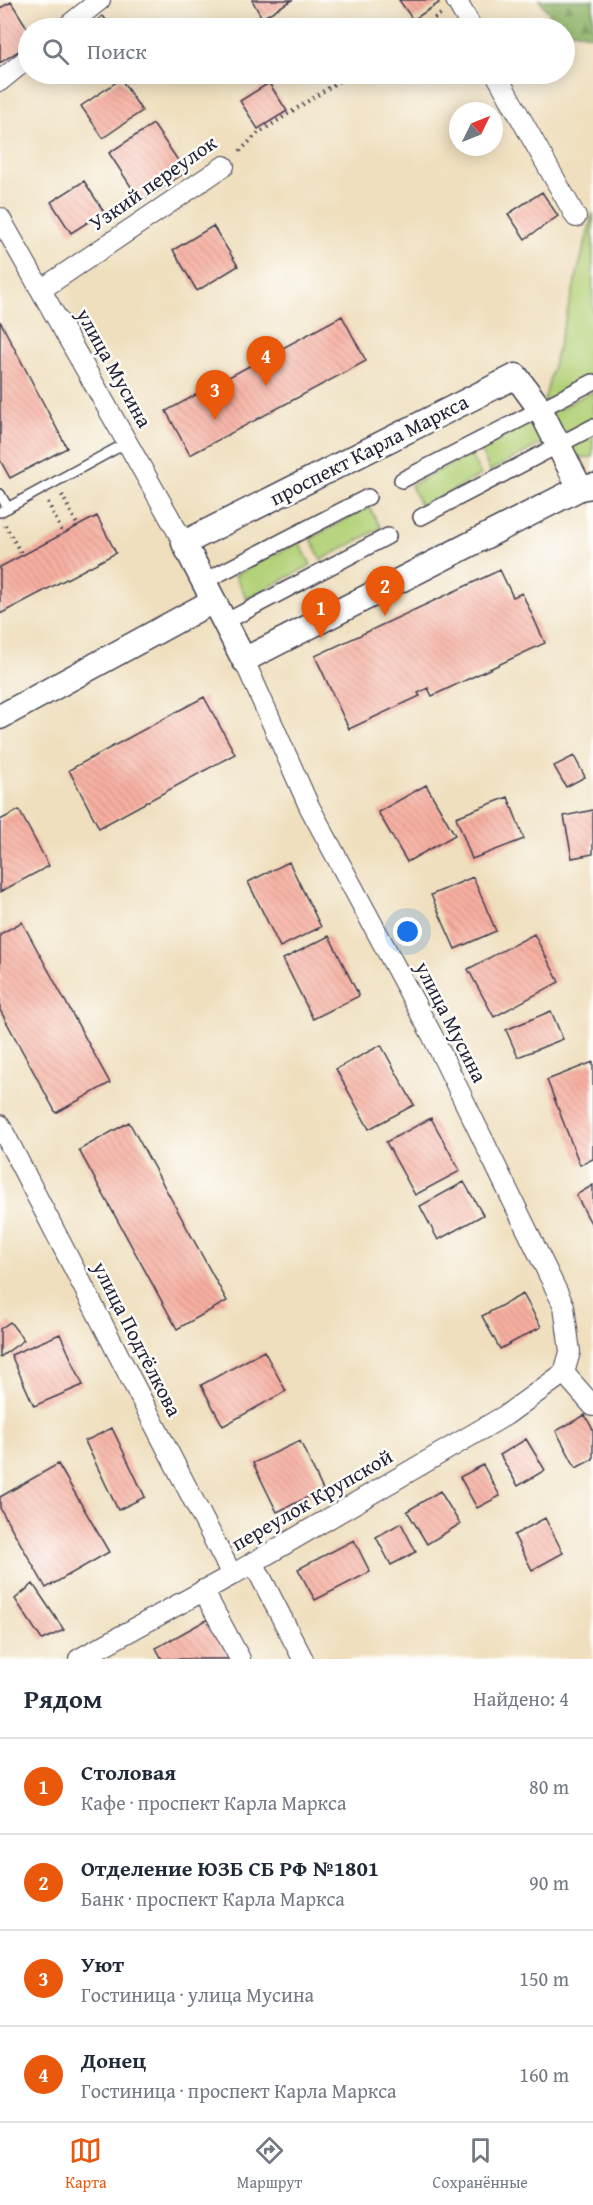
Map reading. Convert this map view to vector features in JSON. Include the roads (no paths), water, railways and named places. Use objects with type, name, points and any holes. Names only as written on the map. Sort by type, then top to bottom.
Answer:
[{"type":"street","points":[[78,18],[100,0]]},
{"type":"street","points":[[456,0],[466,18]]},
{"type":"street","points":[[0,81],[18,66]]},
{"type":"street","points":[[502,84],[576,217]]},
{"type":"street","name":"Узкий переулок","points":[[42,289],[224,166]]},
{"type":"street","name":"улица Мусина","points":[[0,218],[184,543]]},
{"type":"street","name":"проспект Карла Маркса","points":[[184,543],[516,376],[540,410],[586,487],[244,660]]},
{"type":"street","name":"проспект Карла Маркса","points":[[402,480],[593,382]]},
{"type":"street","points":[[421,517],[593,427]]},
{"type":"street","name":"проспект Карла Маркса","points":[[0,717],[214,601],[368,497]]},
{"type":"street","name":"проспект Карла Маркса","points":[[214,601],[387,536]]},
{"type":"street","points":[[184,543],[244,660]]},
{"type":"street","name":"улица Мусина","points":[[244,660],[309,807],[432,1035],[564,1306],[570,1352],[564,1373]]},
{"type":"street","name":"улица Подтёлкова","points":[[0,1125],[232,1575]]},
{"type":"street","points":[[564,1373],[593,1406]]},
{"type":"street","name":"переулок Крупской","points":[[79,1659],[232,1575],[506,1415],[564,1373]]},
{"type":"street","points":[[253,1562],[303,1659]]},
{"type":"street","points":[[203,1590],[240,1659]]},
{"type":"lane","points":[[0,494],[2,512],[128,442]]},
{"type":"place","name":"Донец","points":[[266,386]]},
{"type":"place","name":"Уют","points":[[215,420]]},
{"type":"place","name":"Отделение ЮЗБ СБ РФ №1801","points":[[385,616]]},
{"type":"place","name":"Столовая","points":[[321,638]]}]
